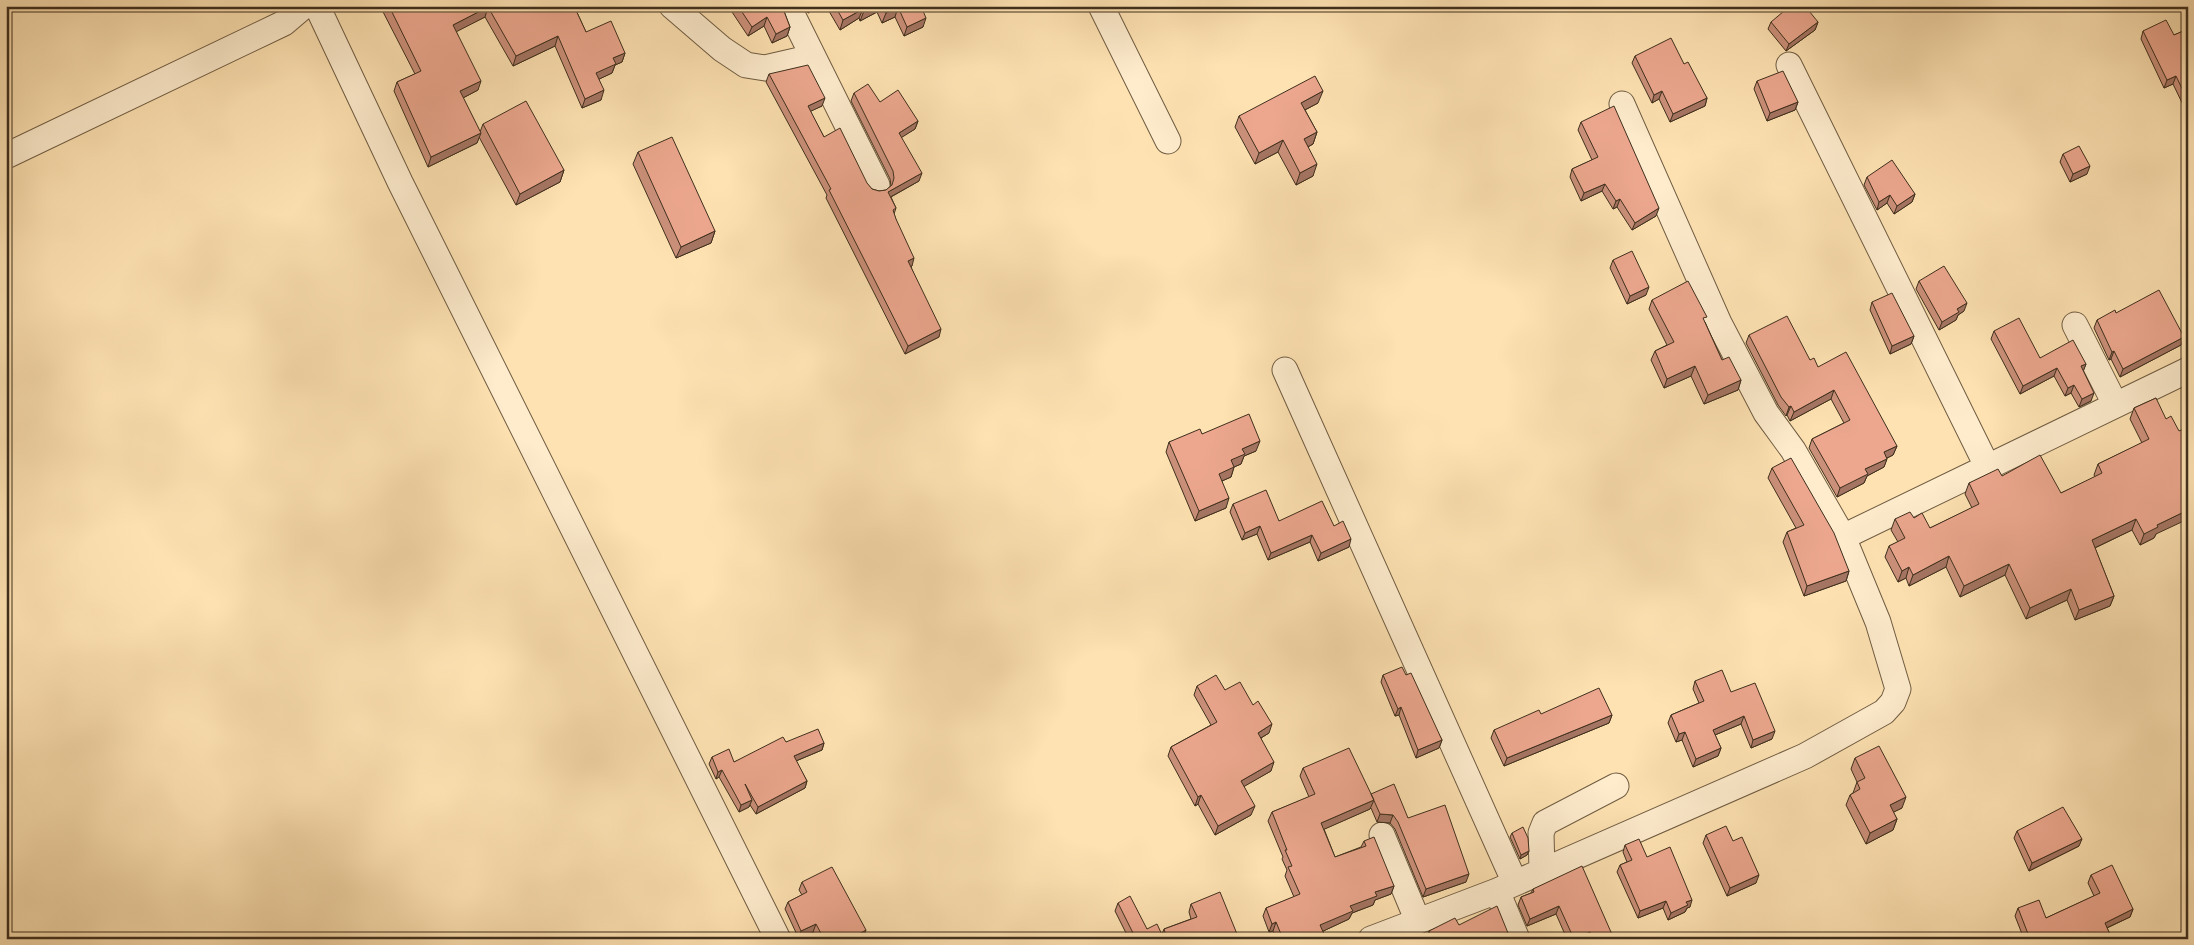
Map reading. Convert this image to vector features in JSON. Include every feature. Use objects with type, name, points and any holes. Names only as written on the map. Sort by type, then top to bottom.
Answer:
[{"type":"street","points":[[6,156],[284,23],[304,6]]},
{"type":"street","points":[[317,6],[400,182],[778,939]]},
{"type":"street","points":[[672,6],[722,49],[746,65],[765,68],[813,57]]},
{"type":"street","points":[[788,6],[877,185]]},
{"type":"street","points":[[1101,6],[1168,140]]},
{"type":"street","points":[[1789,64],[1987,466]]},
{"type":"street","points":[[1371,939],[1506,887],[1805,756],[1884,712],[1893,702],[1898,689],[1878,622],[1843,537],[1793,450],[1766,413],[1719,323],[1622,104]]},
{"type":"street","points":[[2075,325],[2115,404]]},
{"type":"street","points":[[1285,370],[1506,887],[1516,939]]},
{"type":"street","points":[[1843,537],[2188,370]]},
{"type":"street","points":[[1542,871],[1541,833],[1546,823],[1616,786]]},
{"type":"street","points":[[1382,835],[1417,920]]},
{"type":"building","points":[[389,6],[574,6],[586,32],[611,21],[625,53],[613,58],[616,64],[596,73],[604,90],[585,99],[558,36],[516,56],[488,7],[453,25],[481,81],[460,91],[481,133],[431,157],[397,82],[421,71]]},
{"type":"building","points":[[738,6],[782,6],[790,27],[776,34],[767,17],[752,27]]},
{"type":"building","points":[[835,6],[874,6],[864,11],[863,9],[843,20]]},
{"type":"building","points":[[882,6],[921,6],[926,18],[907,27],[898,7],[886,13]]},
{"type":"building","points":[[1790,6],[1805,6],[1818,22],[1789,44],[1771,22]]},
{"type":"building","points":[[2166,20],[2174,35],[2188,29],[2188,101],[2176,76],[2167,80],[2143,31]]},
{"type":"building","points":[[1671,38],[1684,64],[1688,62],[1707,98],[1673,114],[1662,91],[1654,95],[1635,56]]},
{"type":"building","points":[[808,65],[825,98],[808,106],[824,137],[840,128],[867,183],[872,189],[886,190],[892,185],[893,171],[854,93],[868,84],[880,102],[898,90],[918,121],[899,133],[922,173],[888,192],[896,208],[893,210],[896,219],[914,258],[908,261],[941,329],[908,346],[829,190],[831,189],[769,74]]},
{"type":"building","points":[[1783,71],[1798,102],[1770,113],[1757,81]]},
{"type":"building","points":[[1315,76],[1323,91],[1301,103],[1317,132],[1304,139],[1317,164],[1300,173],[1283,140],[1259,153],[1239,116]]},
{"type":"building","points":[[526,101],[564,170],[520,194],[483,124]]},
{"type":"building","points":[[1614,106],[1659,208],[1635,223],[1620,199],[1616,201],[1605,184],[1584,193],[1572,169],[1598,157],[1581,122]]},
{"type":"building","points":[[672,137],[715,231],[681,247],[638,152]]},
{"type":"building","points":[[2079,146],[2090,166],[2073,174],[2063,154]]},
{"type":"building","points":[[1892,160],[1915,194],[1897,206],[1890,195],[1879,202],[1867,177]]},
{"type":"building","points":[[1632,251],[1649,287],[1630,296],[1613,260]]},
{"type":"building","points":[[1944,266],[1967,303],[1957,309],[1959,312],[1942,322],[1919,281]]},
{"type":"building","points":[[1688,281],[1707,317],[1703,318],[1722,360],[1729,357],[1741,380],[1708,395],[1695,366],[1667,379],[1655,351],[1674,342],[1652,300]]},
{"type":"building","points":[[2159,290],[2184,337],[2123,369],[2114,351],[2112,352],[2097,320],[2115,310],[2116,313]]},
{"type":"building","points":[[1892,293],[1914,336],[1892,346],[1872,302]]},
{"type":"building","points":[[1787,316],[1810,360],[1814,358],[1818,367],[1846,352],[1897,446],[1884,452],[1887,459],[1865,469],[1868,474],[1840,488],[1812,439],[1850,420],[1834,390],[1794,412],[1791,406],[1789,407],[1781,397],[1749,335]]},
{"type":"building","points":[[2019,318],[2040,358],[2073,340],[2086,364],[2081,366],[2094,393],[2082,399],[2074,385],[2068,388],[2057,368],[2023,386],[1994,331]]},
{"type":"building","points":[[2156,398],[2166,419],[2171,416],[2179,431],[2188,427],[2188,510],[2157,525],[2158,527],[2144,534],[2136,519],[2092,540],[2114,596],[2079,610],[2071,589],[2030,608],[2009,564],[1964,586],[1949,556],[1913,575],[1909,567],[1902,571],[1889,546],[1905,538],[1895,519],[1910,512],[1914,518],[1922,513],[1930,528],[1979,504],[1969,483],[1998,469],[2002,476],[2040,455],[2061,493],[2102,473],[2098,464],[2149,439],[2134,408]]},
{"type":"building","points":[[1249,414],[1260,441],[1242,449],[1245,454],[1231,460],[1234,467],[1219,474],[1229,498],[1199,511],[1169,442],[1200,429],[1202,434]]},
{"type":"building","points":[[1791,458],[1834,533],[1849,571],[1807,586],[1787,532],[1804,525],[1772,468]]},
{"type":"building","points":[[1266,490],[1279,521],[1322,501],[1334,526],[1343,521],[1351,539],[1321,553],[1312,535],[1271,553],[1260,526],[1245,533],[1233,504]]},
{"type":"building","points":[[1402,667],[1406,675],[1411,673],[1442,740],[1418,750],[1401,707],[1398,709],[1383,675]]},
{"type":"building","points":[[1722,670],[1731,692],[1755,683],[1775,731],[1753,740],[1744,716],[1713,730],[1721,748],[1696,759],[1685,732],[1679,734],[1671,715],[1704,701],[1695,681]]},
{"type":"building","points":[[1216,675],[1225,690],[1240,682],[1253,705],[1258,701],[1272,724],[1258,733],[1274,762],[1241,781],[1255,806],[1218,826],[1201,795],[1198,797],[1171,747],[1217,722],[1197,686]]},
{"type":"building","points":[[1599,688],[1612,715],[1507,758],[1494,730],[1539,710],[1541,714]]},
{"type":"building","points":[[818,729],[824,743],[794,756],[807,781],[758,807],[745,784],[752,800],[741,805],[722,770],[718,772],[712,757],[729,749],[734,762],[783,737],[786,742]]},
{"type":"building","points":[[1879,746],[1906,797],[1890,805],[1897,819],[1870,833],[1850,795],[1860,789],[1857,782],[1865,778],[1855,758]]},
{"type":"building","points":[[1349,748],[1374,800],[1321,823],[1335,857],[1366,846],[1364,841],[1374,837],[1394,886],[1375,892],[1377,896],[1350,906],[1353,911],[1320,925],[1324,934],[1319,936],[1320,939],[1283,939],[1276,922],[1272,924],[1266,908],[1300,894],[1288,867],[1292,866],[1272,812],[1315,794],[1303,768]]},
{"type":"building","points":[[1394,784],[1408,818],[1445,805],[1469,874],[1426,889],[1398,822],[1393,815],[1380,814],[1371,794]]},
{"type":"building","points":[[2063,807],[2082,839],[2032,863],[2017,831]]},
{"type":"building","points":[[1726,826],[1733,841],[1742,837],[1759,875],[1730,888],[1706,835]]},
{"type":"building","points":[[1523,827],[1528,838],[1529,851],[1521,855],[1512,833]]},
{"type":"building","points":[[1639,839],[1647,857],[1670,847],[1692,900],[1686,902],[1688,905],[1671,913],[1666,901],[1640,911],[1620,865],[1632,860],[1625,845]]},
{"type":"building","points":[[2112,865],[2133,909],[2105,923],[2112,939],[2084,939],[2081,933],[2066,939],[2030,939],[2018,908],[2039,900],[2046,918],[2100,893],[2091,875]]},
{"type":"building","points":[[1582,866],[1614,939],[1593,939],[1590,932],[1574,939],[1559,906],[1530,919],[1521,897],[1534,892],[1533,889]]},
{"type":"building","points":[[832,867],[866,930],[850,939],[824,939],[816,924],[801,931],[788,902],[807,892],[802,882]]},
{"type":"building","points":[[1220,892],[1239,939],[1167,939],[1164,929],[1197,917],[1191,904]]},
{"type":"building","points":[[1130,896],[1147,929],[1157,924],[1164,939],[1136,939],[1118,903]]},
{"type":"building","points":[[1497,906],[1508,933],[1514,939],[1433,939],[1429,931],[1455,918],[1459,925]]}]
